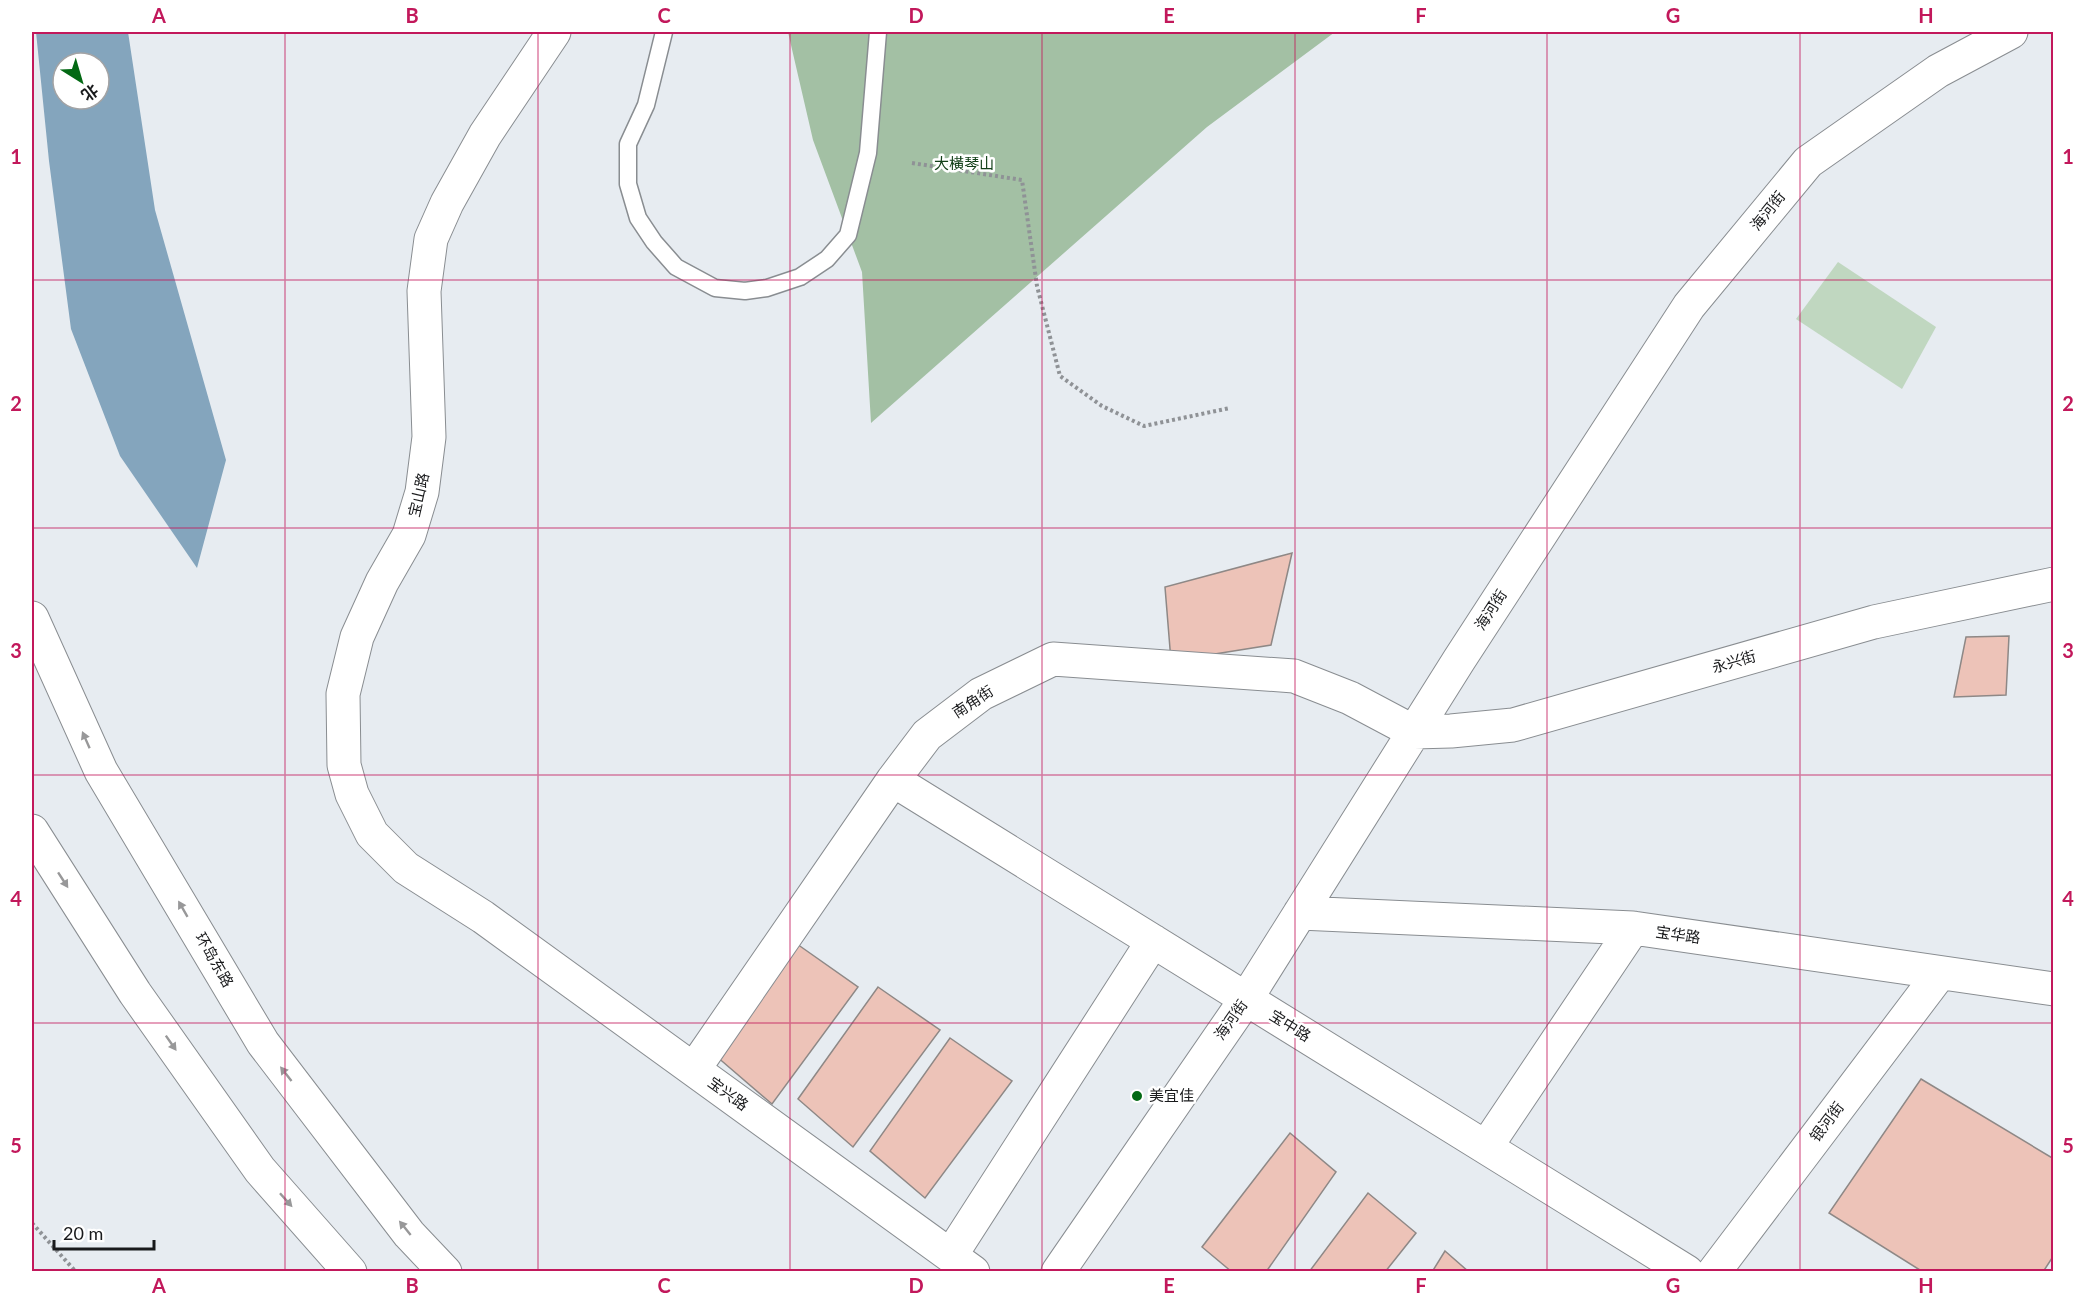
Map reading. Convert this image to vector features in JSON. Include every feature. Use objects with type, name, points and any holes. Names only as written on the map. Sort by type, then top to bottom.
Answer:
[{"type":"street","name":"宝山路","points":[[483,917],[406,868],[372,834],[352,794],[344,765],[343,694],[357,637],[382,582],[409,535],[422,492],[429,437],[424,291],[431,239],[447,202],[484,135],[554,32]]},
{"type":"street","name":"海河街","points":[[1058,1272],[1246,999],[1414,732],[1689,306],[1808,162],[1938,72],[2011,32]]},
{"type":"street","name":"永兴街","points":[[1414,732],[1514,725],[1874,622],[2054,584]]},
{"type":"street","name":"环岛东路","points":[[32,618],[101,771],[262,1044],[409,1234],[445,1272]]},
{"type":"street","name":"南角街","points":[[694,1069],[893,780],[927,735],[981,694],[1053,659],[1294,676],[1350,698],[1414,732]]},
{"type":"street","name":"宝中路","points":[[893,780],[1688,1272]]},
{"type":"street","points":[[32,831],[135,993],[260,1170],[350,1272]]},
{"type":"street","name":"宝华路","points":[[1300,913],[1633,928],[2054,988]]},
{"type":"street","name":"宝兴路","points":[[483,917],[962,1264]]},
{"type":"street","points":[[1486,1147],[1633,928]]},
{"type":"street","points":[[962,1264],[1153,941]]},
{"type":"street","name":"银河街","points":[[1714,1272],[1940,973]]},
{"type":"lane","points":[[664,32],[646,105],[628,144],[628,184],[638,218],[654,242],[676,267],[715,288],[745,291],[767,288],[800,277],[827,259],[848,235],[868,153],[878,32]]},
{"type":"path","points":[[912,163],[1022,180],[1037,286],[1060,376],[1102,406],[1144,426],[1230,408]]},
{"type":"path","points":[[32,1223],[76,1272]]},
{"type":"green space","name":"大橫琴山","points":[[788,32],[1335,32],[1207,127],[871,423],[862,272],[813,140]]},
{"type":"green space","points":[[1838,262],[1936,327],[1902,389],[1796,319]]},
{"type":"water","points":[[36,32],[128,32],[155,210],[226,460],[197,568],[120,456],[71,329],[49,161]]},
{"type":"building","points":[[1292,553],[1271,645],[1171,661],[1165,587]]},
{"type":"building","points":[[2009,636],[2006,695],[1954,697],[1966,637]]},
{"type":"building","points":[[797,944],[858,987],[772,1104],[716,1056]]},
{"type":"building","points":[[878,987],[940,1030],[853,1147],[798,1099]]},
{"type":"building","points":[[950,1038],[1012,1081],[925,1198],[870,1151]]},
{"type":"building","points":[[1921,1079],[2054,1159],[2054,1255],[2043,1272],[1923,1272],[1829,1213]]},
{"type":"building","points":[[1290,1133],[1336,1172],[1266,1272],[1232,1272],[1202,1247]]},
{"type":"building","points":[[1368,1193],[1416,1233],[1385,1272],[1309,1272]]},
{"type":"building","points":[[1445,1251],[1469,1272],[1432,1272]]},
{"type":"place","name":"美宜佳","points":[[1137,1096]]}]
